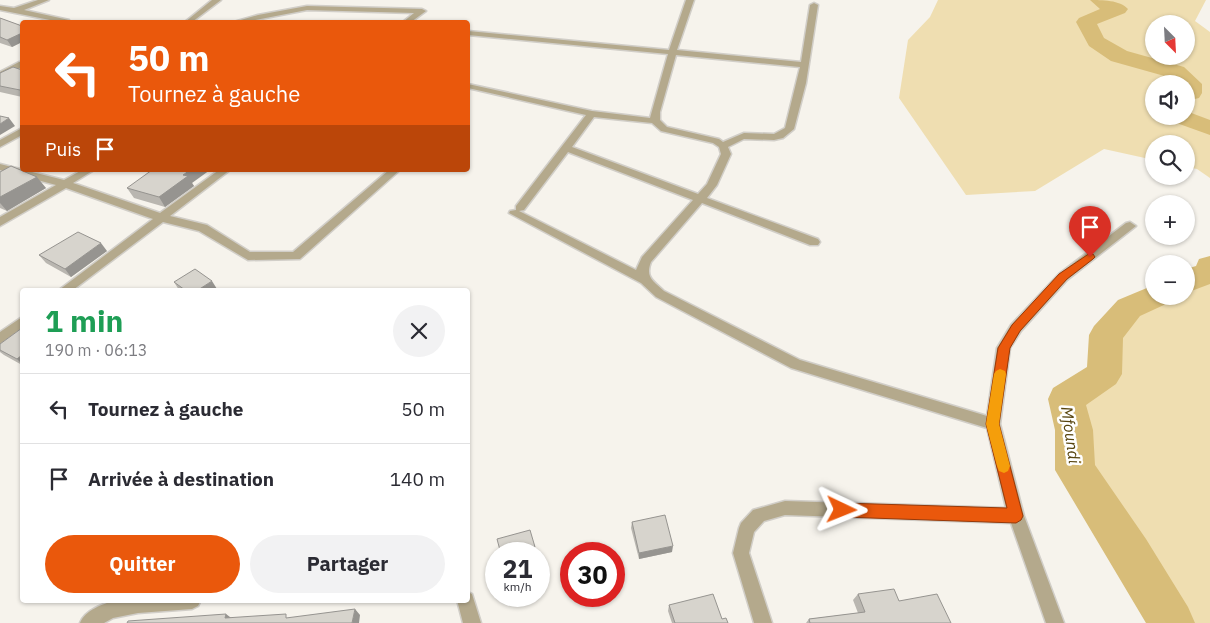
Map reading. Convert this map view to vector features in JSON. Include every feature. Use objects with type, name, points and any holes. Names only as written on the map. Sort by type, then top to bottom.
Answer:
[{"type":"street","points":[[0,17],[14,10],[45,0]]},
{"type":"street","points":[[191,20],[217,0]]},
{"type":"street","points":[[655,121],[655,112],[690,0]]},
{"type":"street","points":[[722,146],[734,139],[746,136],[774,138],[784,135],[789,129],[805,65],[814,5]]},
{"type":"street","points":[[0,8],[57,20]]},
{"type":"street","points":[[246,20],[307,8],[422,11],[410,20]]},
{"type":"street","points":[[470,33],[672,54],[805,65]]},
{"type":"street","points":[[0,75],[20,65]]},
{"type":"street","points":[[470,88],[592,114],[655,121],[664,129],[716,141],[722,146],[726,154],[712,185],[646,260],[642,270],[645,280]]},
{"type":"street","points":[[592,114],[517,210],[645,280],[660,294],[796,364],[993,424]]},
{"type":"street","points":[[0,144],[20,132]]},
{"type":"street","points":[[566,148],[814,242]]},
{"type":"street","points":[[0,167],[65,184],[162,218],[203,228],[248,256],[296,256],[393,172]]},
{"type":"street","points":[[0,222],[86,172]]},
{"type":"street","points":[[68,288],[222,172]]},
{"type":"street","points":[[1056,623],[1016,516],[993,424],[1004,348],[1016,328],[1063,277],[1130,226]]},
{"type":"street","points":[[0,338],[20,323]]},
{"type":"street","points":[[763,623],[741,553],[747,528],[759,515],[784,508],[1016,516]]},
{"type":"street","points":[[89,623],[95,618],[121,606],[156,603]]},
{"type":"street","points":[[467,603],[472,623]]},
{"type":"shaded area","points":[[938,0],[1206,0],[1195,21],[1210,32],[1210,178],[1195,169],[1195,135],[1145,135],[1145,158],[1104,149],[1035,191],[966,195],[899,98],[908,40],[930,17]]},
{"type":"shaded area","points":[[1210,267],[1210,623],[1172,623],[1131,554],[1075,470],[1074,430],[1066,399],[1104,374],[1106,335],[1129,308],[1145,301],[1145,305],[1195,305],[1195,278],[1207,273]]},
{"type":"building","points":[[0,18],[20,25],[20,34],[7,40],[0,37]]},
{"type":"building","points":[[13,67],[20,69],[20,90],[0,86],[0,73]]},
{"type":"building","points":[[0,116],[9,118],[0,124]]},
{"type":"building","points":[[11,166],[20,170],[20,172],[37,177],[0,197],[0,172]]},
{"type":"building","points":[[149,172],[187,172],[183,175],[188,176],[159,197],[127,188]]},
{"type":"building","points":[[78,232],[101,243],[65,269],[39,255]]},
{"type":"building","points":[[195,269],[212,281],[201,288],[182,288],[174,282]]},
{"type":"building","points":[[20,329],[20,357],[17,359],[0,350],[0,344]]},
{"type":"building","points":[[665,515],[673,546],[639,553],[632,522]]},
{"type":"building","points":[[530,530],[534,542],[498,542],[497,539]]},
{"type":"building","points":[[894,589],[899,601],[937,594],[951,623],[810,623],[809,619],[865,612],[858,594]]},
{"type":"building","points":[[713,594],[722,619],[726,618],[728,623],[675,623],[669,605]]},
{"type":"building","points":[[355,609],[352,623],[127,623],[128,621],[226,614],[225,618],[286,614],[286,618]]},
{"type":"waterway","name":"Mfoundi","points":[[1099,0],[1108,6],[1118,9],[1086,22],[1096,42],[1119,56],[1176,72],[1180,75]]},
{"type":"waterway","name":"Mfoundi","points":[[1195,122],[1210,128]]},
{"type":"waterway","name":"Mfoundi","points":[[1195,278],[1207,273],[1210,267]]},
{"type":"waterway","name":"Mfoundi","points":[[1145,301],[1129,308],[1106,335],[1104,374],[1066,399],[1074,430],[1075,470],[1131,554],[1172,623]]},
{"type":"slow traffic","points":[[1000,374],[993,424],[1004,466]]},
{"type":"route","points":[[842,510],[1016,516],[993,424],[1004,348],[1016,328],[1063,277],[1090,257]]}]
